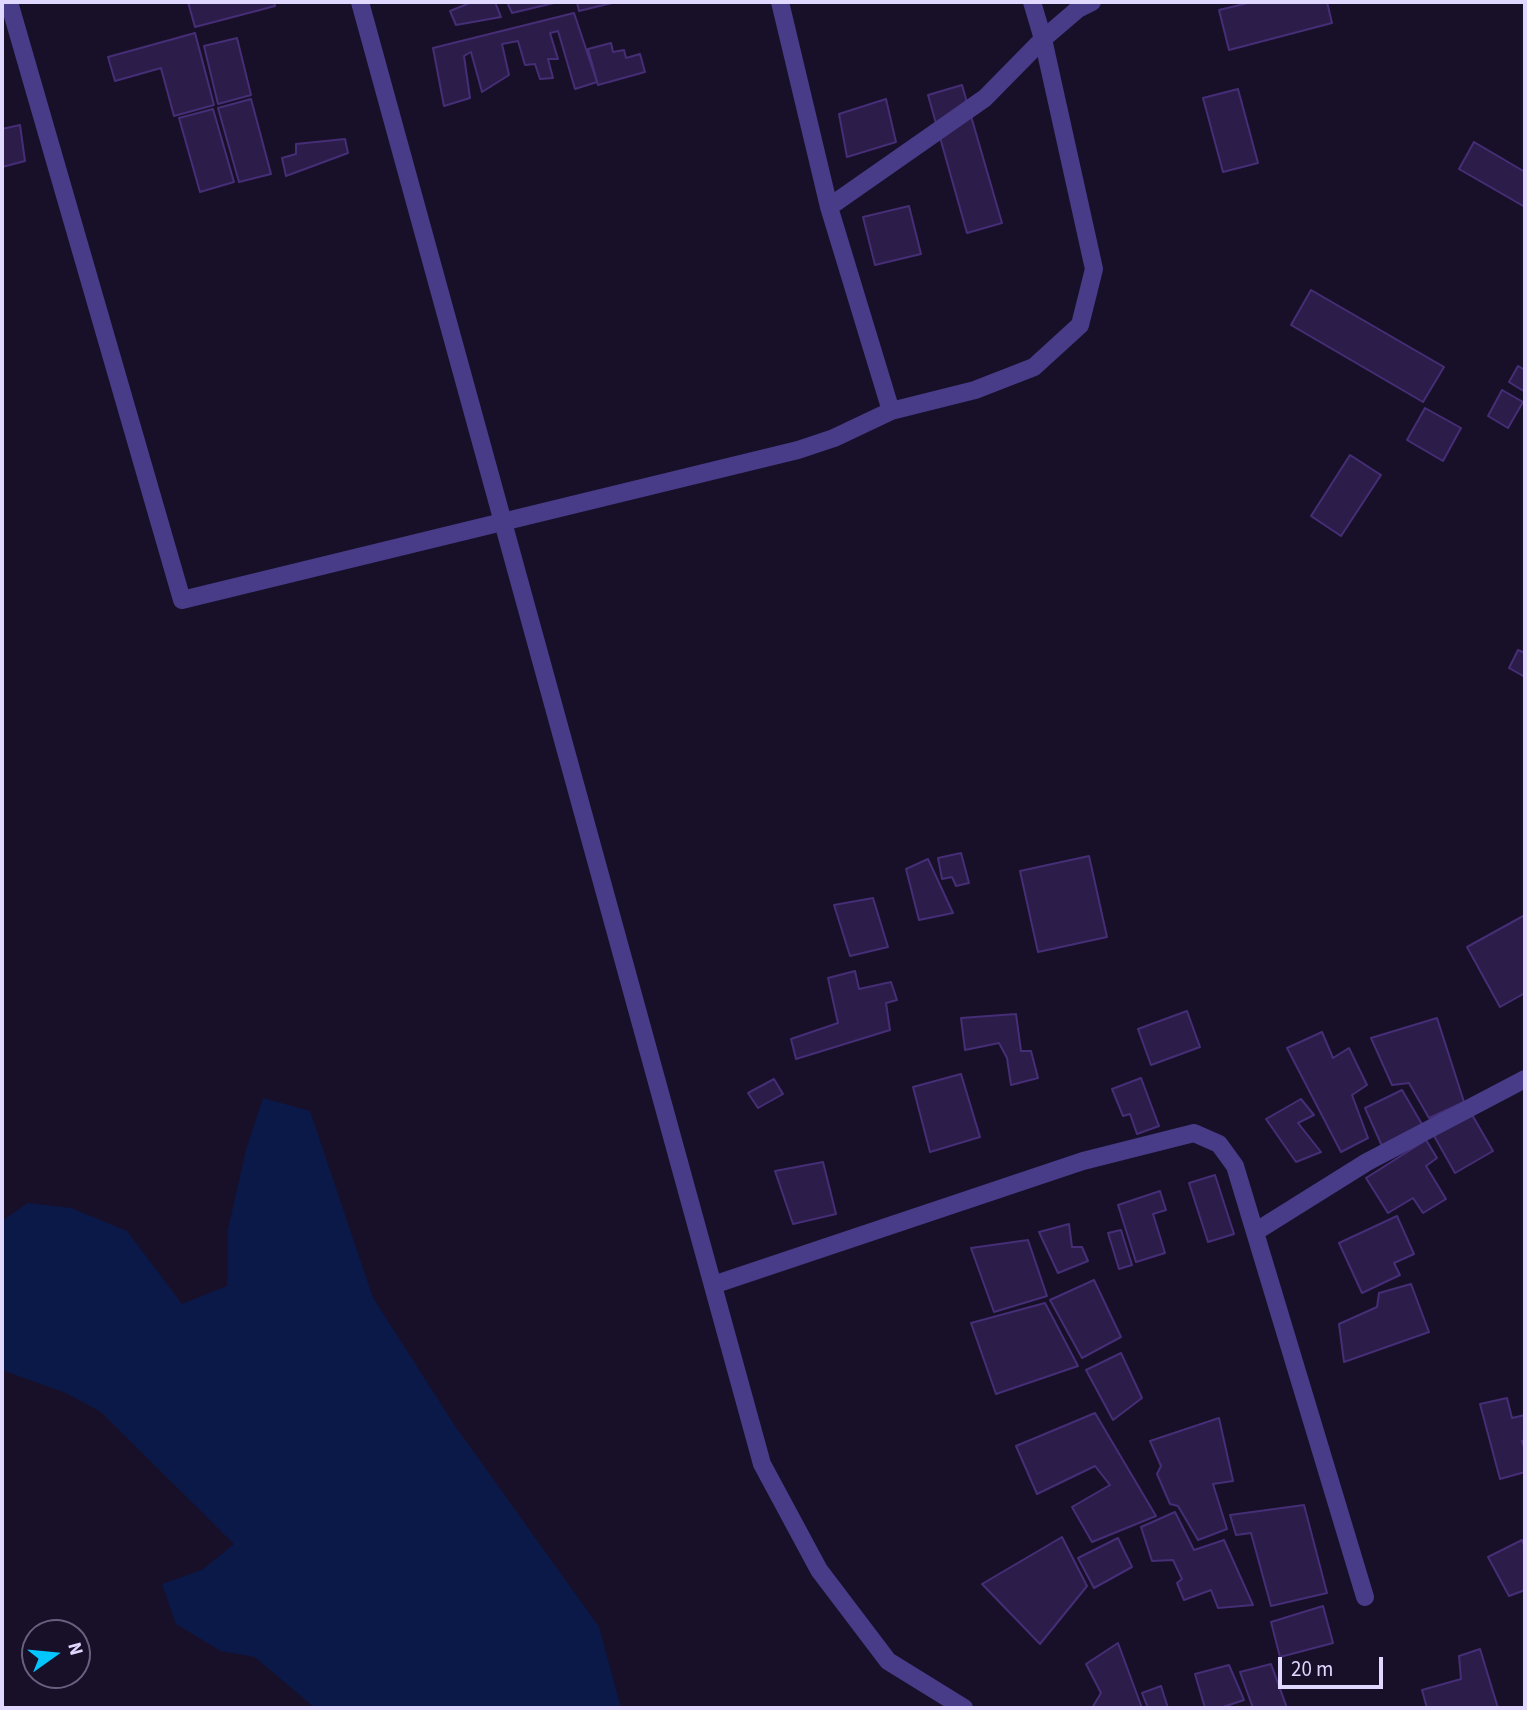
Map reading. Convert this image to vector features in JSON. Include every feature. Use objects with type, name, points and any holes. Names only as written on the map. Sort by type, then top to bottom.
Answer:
[{"type":"street","points":[[9,2],[182,600],[798,450],[834,438],[891,411],[975,390],[1034,367],[1080,325],[1094,269],[1043,39],[1032,2]]},
{"type":"street","points":[[359,2],[762,1464],[819,1570],[888,1661],[964,1708]]},
{"type":"street","points":[[780,2],[829,207],[891,411]]},
{"type":"street","points":[[829,207],[985,98],[1043,39],[1077,9],[1092,2]]},
{"type":"street","points":[[1255,1232],[1367,1162],[1525,1079]]},
{"type":"street","points":[[713,1286],[1083,1161],[1194,1133],[1219,1144],[1235,1166],[1365,1597]]},
{"type":"water","points":[[263,1098],[310,1111],[373,1298],[455,1426],[599,1627],[621,1708],[315,1708],[255,1657],[221,1651],[176,1624],[162,1584],[202,1570],[234,1544],[101,1412],[66,1393],[2,1370],[2,1221],[28,1203],[71,1208],[127,1231],[182,1304],[227,1286],[228,1229],[246,1150]]},
{"type":"building","points":[[188,2],[274,2],[275,6],[195,27]]},
{"type":"building","points":[[472,2],[495,2],[501,17],[456,25],[450,11]]},
{"type":"building","points":[[507,2],[554,2],[554,3],[512,13]]},
{"type":"building","points":[[577,2],[616,2],[579,11]]},
{"type":"building","points":[[1252,2],[1327,2],[1332,23],[1229,50],[1219,10]]},
{"type":"building","points":[[574,13],[597,82],[575,89],[558,31],[550,33],[558,59],[548,59],[553,78],[540,79],[535,64],[525,65],[518,41],[502,44],[509,75],[482,92],[471,52],[464,56],[470,98],[444,106],[433,48]]},
{"type":"building","points":[[195,33],[214,105],[174,116],[161,68],[115,81],[108,57]]},
{"type":"building","points":[[237,38],[251,95],[218,104],[204,46]]},
{"type":"building","points":[[611,43],[613,52],[624,50],[626,58],[640,54],[645,72],[598,85],[588,49]]},
{"type":"building","points":[[962,85],[1002,223],[967,233],[928,95]]},
{"type":"building","points":[[1238,89],[1258,163],[1223,172],[1203,98]]},
{"type":"building","points":[[251,99],[271,174],[239,182],[218,108]]},
{"type":"building","points":[[886,99],[896,142],[847,157],[839,114]]},
{"type":"building","points":[[213,109],[234,182],[200,192],[179,118]]},
{"type":"building","points":[[20,125],[25,161],[2,167],[2,129]]},
{"type":"building","points":[[345,139],[348,153],[286,176],[282,158],[296,154],[296,144]]},
{"type":"building","points":[[1474,142],[1525,172],[1525,207],[1459,169]]},
{"type":"building","points":[[909,206],[921,254],[875,265],[863,217]]},
{"type":"building","points":[[1311,290],[1444,367],[1423,402],[1291,325]]},
{"type":"building","points":[[1518,366],[1525,370],[1525,392],[1509,382]]},
{"type":"building","points":[[1502,390],[1523,402],[1508,428],[1488,416]]},
{"type":"building","points":[[1425,408],[1461,428],[1443,461],[1407,440]]},
{"type":"building","points":[[1350,455],[1381,475],[1341,536],[1311,516]]},
{"type":"building","points":[[1518,650],[1525,653],[1525,677],[1509,668]]},
{"type":"building","points":[[961,853],[969,883],[956,886],[952,877],[942,879],[938,858]]},
{"type":"building","points":[[1089,856],[1107,937],[1038,952],[1020,871]]},
{"type":"building","points":[[928,859],[953,913],[919,920],[906,869]]},
{"type":"building","points":[[873,898],[888,947],[850,956],[834,905]]},
{"type":"building","points":[[1525,915],[1525,993],[1500,1007],[1467,947]]},
{"type":"building","points":[[855,971],[859,989],[891,982],[897,1000],[886,1003],[890,1030],[796,1059],[791,1039],[838,1023],[828,978]]},
{"type":"building","points":[[1187,1011],[1200,1047],[1151,1065],[1138,1029]]},
{"type":"building","points":[[1016,1014],[1021,1051],[1031,1051],[1038,1078],[1011,1085],[1007,1058],[999,1043],[965,1050],[961,1018]]},
{"type":"building","points":[[1437,1018],[1464,1102],[1429,1118],[1409,1083],[1392,1085],[1371,1038]]},
{"type":"building","points":[[1322,1032],[1333,1058],[1349,1048],[1367,1085],[1352,1095],[1368,1138],[1341,1152],[1287,1048]]},
{"type":"building","points":[[961,1074],[980,1137],[930,1152],[913,1087]]},
{"type":"building","points":[[1141,1078],[1159,1126],[1137,1134],[1130,1114],[1123,1116],[1112,1089]]},
{"type":"building","points":[[774,1079],[783,1094],[758,1108],[748,1093]]},
{"type":"building","points":[[1402,1090],[1423,1126],[1382,1146],[1365,1108]]},
{"type":"building","points":[[1301,1099],[1314,1115],[1298,1123],[1321,1152],[1296,1162],[1266,1119]]},
{"type":"building","points":[[1471,1113],[1493,1151],[1455,1173],[1433,1134]]},
{"type":"building","points":[[1426,1140],[1437,1158],[1426,1166],[1446,1199],[1423,1213],[1413,1198],[1388,1213],[1366,1178]]},
{"type":"building","points":[[823,1162],[836,1214],[793,1224],[775,1171]]},
{"type":"building","points":[[1215,1175],[1234,1234],[1208,1242],[1189,1183]]},
{"type":"building","points":[[1160,1191],[1166,1210],[1153,1214],[1165,1253],[1136,1262],[1118,1205]]},
{"type":"building","points":[[1397,1216],[1414,1254],[1394,1263],[1400,1275],[1362,1293],[1339,1243]]},
{"type":"building","points":[[1069,1224],[1072,1247],[1082,1247],[1088,1261],[1058,1273],[1039,1232]]},
{"type":"building","points":[[1121,1230],[1132,1265],[1119,1269],[1108,1233]]},
{"type":"building","points":[[1028,1240],[1047,1296],[994,1312],[971,1248]]},
{"type":"building","points":[[1094,1280],[1121,1337],[1082,1358],[1050,1300]]},
{"type":"building","points":[[1411,1284],[1429,1332],[1344,1362],[1339,1324],[1377,1307],[1379,1293]]},
{"type":"building","points":[[1045,1303],[1078,1366],[996,1394],[971,1323]]},
{"type":"building","points":[[1121,1353],[1142,1398],[1113,1420],[1086,1370]]},
{"type":"building","points":[[1507,1398],[1512,1418],[1525,1415],[1525,1440],[1522,1441],[1525,1472],[1500,1479],[1480,1404]]},
{"type":"building","points":[[1095,1413],[1156,1516],[1092,1542],[1072,1507],[1110,1485],[1095,1466],[1037,1494],[1016,1446]]},
{"type":"building","points":[[1219,1418],[1233,1481],[1213,1484],[1227,1529],[1198,1540],[1178,1506],[1170,1504],[1157,1474],[1161,1466],[1150,1441]]},
{"type":"building","points":[[1304,1505],[1327,1593],[1271,1606],[1251,1533],[1236,1535],[1230,1515]]},
{"type":"building","points":[[1175,1512],[1194,1550],[1224,1540],[1253,1605],[1218,1608],[1211,1590],[1184,1600],[1177,1583],[1182,1579],[1173,1560],[1152,1561],[1141,1527]]},
{"type":"building","points":[[1062,1537],[1087,1586],[1040,1644],[982,1584]]},
{"type":"building","points":[[1118,1538],[1132,1567],[1094,1588],[1078,1558]]},
{"type":"building","points":[[1522,1540],[1525,1548],[1525,1590],[1509,1596],[1488,1557]]},
{"type":"building","points":[[1323,1606],[1333,1643],[1280,1657],[1271,1622]]},
{"type":"building","points":[[1118,1643],[1142,1708],[1092,1708],[1101,1693],[1086,1664]]},
{"type":"building","points":[[1480,1649],[1498,1708],[1427,1708],[1422,1690],[1461,1679],[1459,1656]]},
{"type":"building","points":[[1271,1664],[1287,1708],[1253,1708],[1240,1672]]},
{"type":"building","points":[[1229,1665],[1244,1700],[1220,1708],[1205,1708],[1195,1674]]},
{"type":"building","points":[[1161,1686],[1168,1708],[1148,1708],[1142,1693]]}]
